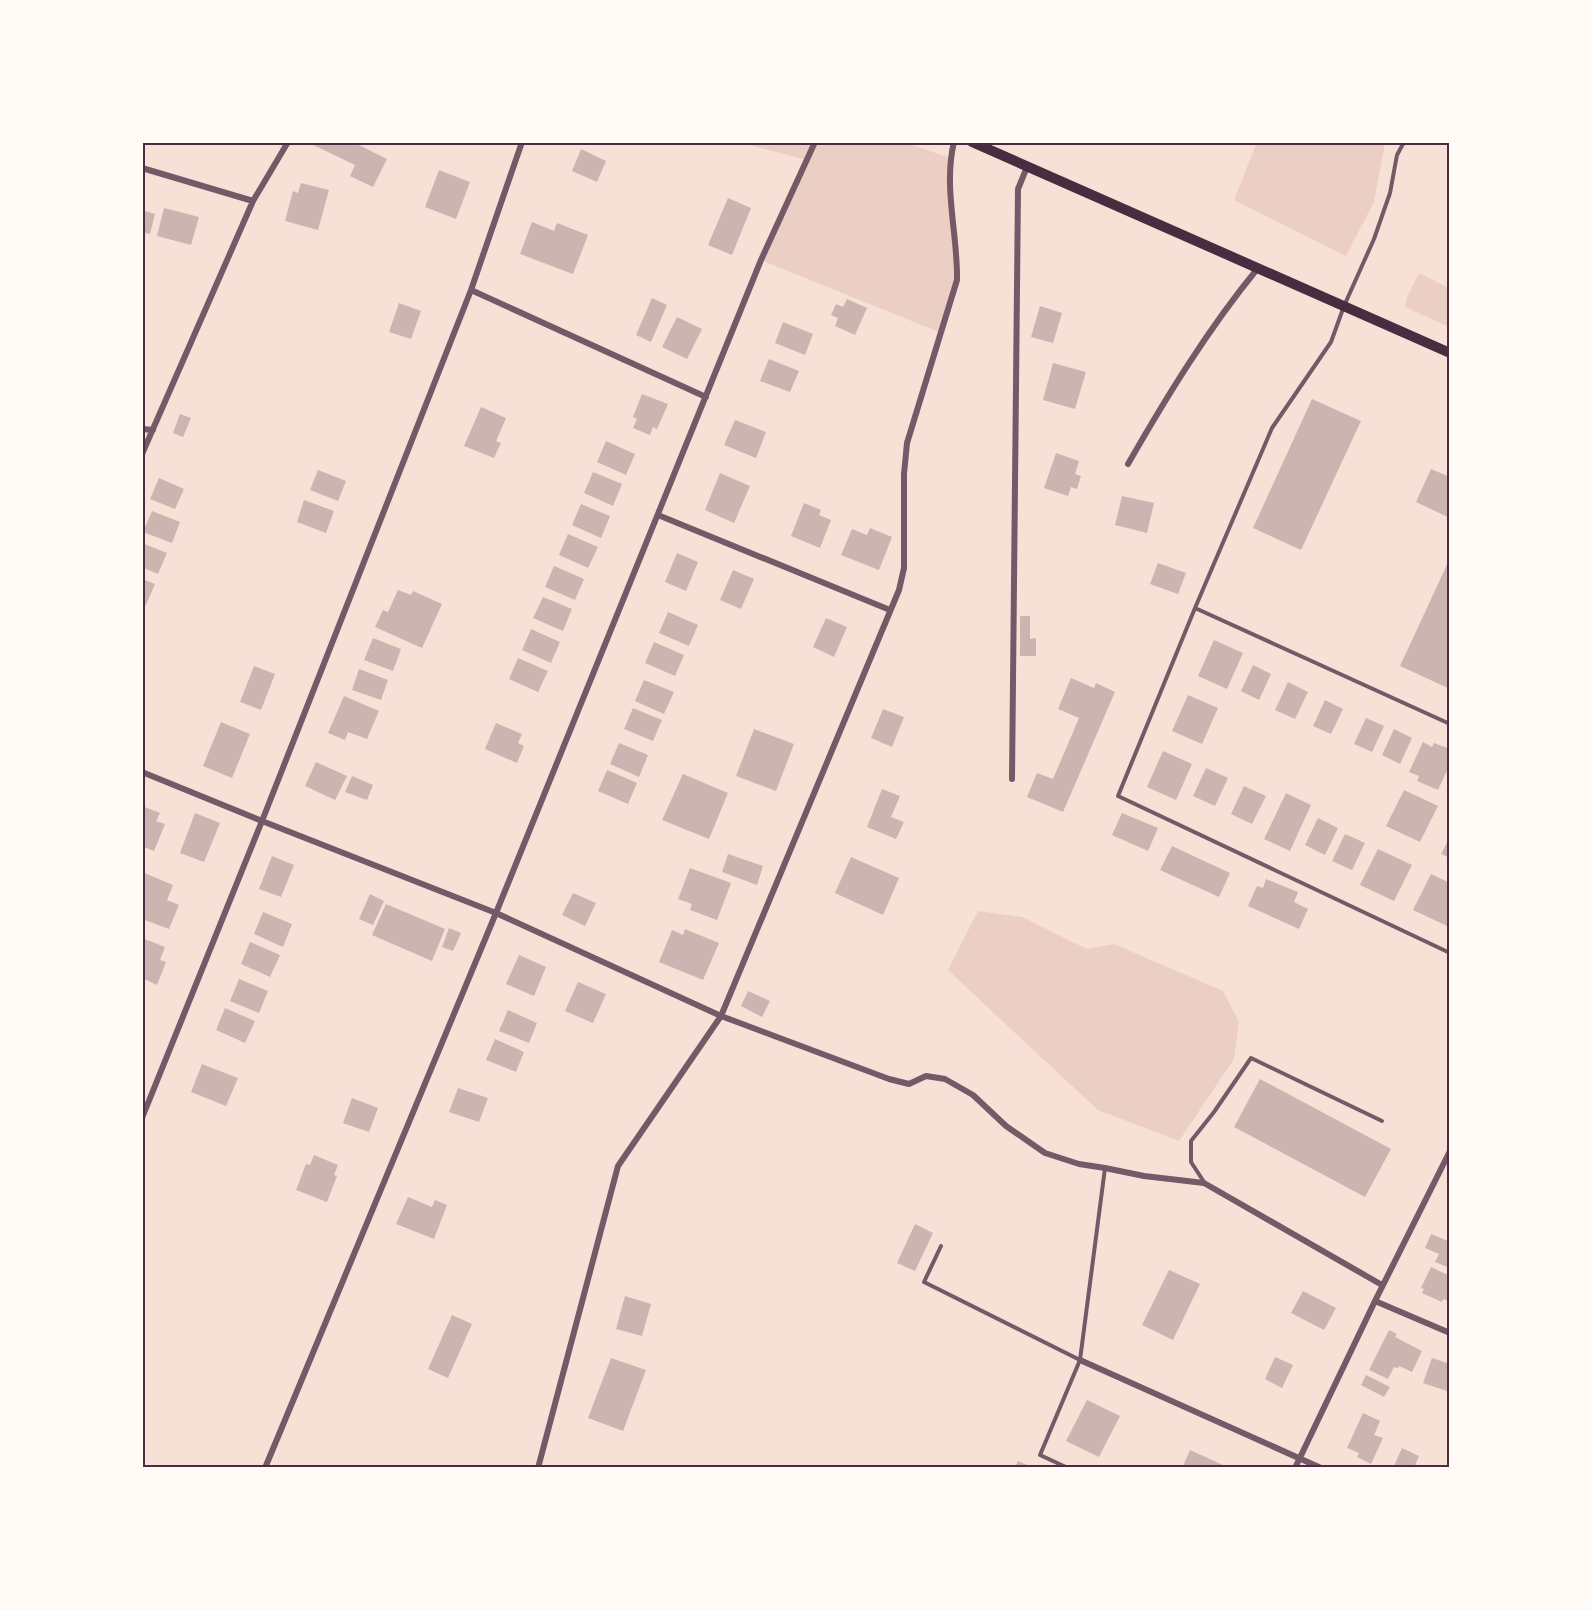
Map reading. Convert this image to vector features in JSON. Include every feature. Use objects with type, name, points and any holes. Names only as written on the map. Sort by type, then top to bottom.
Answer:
[{"type":"main road","points":[[972,142],[1449,353]]},
{"type":"street","points":[[142,454],[253,201],[288,142]]},
{"type":"street","points":[[142,1118],[262,821],[471,290],[522,142]]},
{"type":"street","points":[[265,1467],[495,913],[761,260],[815,142]]},
{"type":"street","points":[[538,1467],[618,1166],[721,1016],[899,590],[904,568],[904,474],[907,443],[957,280],[958,264],[950,158],[954,142]]},
{"type":"street","points":[[1012,779],[1018,189],[1027,167]]},
{"type":"street","points":[[142,168],[253,201]]},
{"type":"street","points":[[1128,464],[1165,401],[1216,323],[1258,268]]},
{"type":"street","points":[[471,290],[706,397]]},
{"type":"street","points":[[142,429],[153,430]]},
{"type":"street","points":[[658,514],[890,610]]},
{"type":"street","points":[[142,772],[495,913],[721,1016],[889,1079],[909,1084],[926,1076],[945,1079],[973,1095],[1006,1126],[1045,1153],[1079,1164],[1144,1176],[1204,1183],[1383,1285]]},
{"type":"street","points":[[1295,1467],[1449,1151]]},
{"type":"street","points":[[1375,1301],[1449,1333]]},
{"type":"street","points":[[1080,1360],[1321,1467]]},
{"type":"lane","points":[[1404,142],[1397,155],[1390,193],[1374,239],[1344,306],[1331,342],[1272,428],[1118,796],[1449,953]]},
{"type":"lane","points":[[1195,608],[1449,724]]},
{"type":"lane","points":[[1204,1183],[1191,1162],[1191,1141],[1251,1058],[1382,1121]]},
{"type":"lane","points":[[1068,1467],[1040,1455],[1080,1360],[1105,1168]]},
{"type":"lane","points":[[941,1246],[924,1282],[1080,1360]]},
{"type":"shaded area","points":[[1257,142],[1385,143],[1374,202],[1346,256],[1234,200]]},
{"type":"shaded area","points":[[742,143],[907,143],[950,158],[957,280],[941,333],[761,260],[807,160]]},
{"type":"shaded area","points":[[1419,273],[1449,288],[1449,327],[1405,307],[1407,297]]},
{"type":"shaded area","points":[[978,911],[1022,917],[1087,949],[1114,944],[1223,991],[1239,1022],[1234,1059],[1179,1141],[1098,1110],[948,970]]},
{"type":"building","points":[[307,142],[353,142],[387,159],[373,187],[350,176],[355,165]]},
{"type":"building","points":[[581,149],[606,161],[597,182],[572,171]]},
{"type":"building","points":[[439,170],[470,182],[456,219],[425,207]]},
{"type":"building","points":[[301,183],[329,190],[318,230],[285,221],[293,191],[298,193]]},
{"type":"building","points":[[728,198],[751,208],[732,255],[708,245]]},
{"type":"building","points":[[164,208],[199,217],[191,245],[157,236]]},
{"type":"building","points":[[142,210],[155,214],[150,234],[142,232]]},
{"type":"building","points":[[532,222],[554,231],[557,223],[588,235],[573,274],[520,254]]},
{"type":"building","points":[[652,298],[667,305],[651,342],[636,335]]},
{"type":"building","points":[[847,299],[867,308],[855,335],[835,326],[838,318],[831,315],[836,304],[843,307]]},
{"type":"building","points":[[399,303],[421,311],[411,339],[389,332]]},
{"type":"building","points":[[1040,306],[1062,313],[1053,343],[1031,337]]},
{"type":"building","points":[[677,317],[702,329],[687,359],[662,347]]},
{"type":"building","points":[[783,322],[813,334],[805,355],[775,343]]},
{"type":"building","points":[[769,359],[799,371],[790,392],[760,381]]},
{"type":"building","points":[[1053,363],[1086,372],[1075,409],[1043,400]]},
{"type":"building","points":[[642,394],[668,404],[657,429],[653,427],[650,435],[633,428],[637,419],[633,417]]},
{"type":"building","points":[[1312,399],[1361,421],[1301,550],[1253,528]]},
{"type":"building","points":[[481,407],[506,418],[496,441],[501,443],[494,458],[464,446]]},
{"type":"building","points":[[180,414],[191,418],[183,437],[173,433]]},
{"type":"building","points":[[735,420],[766,432],[756,458],[724,445]]},
{"type":"building","points":[[606,441],[635,454],[626,475],[597,462]]},
{"type":"building","points":[[1056,453],[1079,461],[1075,474],[1081,476],[1077,489],[1071,487],[1068,496],[1044,488]]},
{"type":"building","points":[[1431,469],[1450,477],[1450,518],[1416,502]]},
{"type":"building","points":[[318,470],[346,481],[338,501],[310,490]]},
{"type":"building","points":[[593,472],[622,484],[613,506],[584,493]]},
{"type":"building","points":[[720,473],[750,486],[734,523],[705,510]]},
{"type":"building","points":[[159,478],[184,489],[175,509],[150,499]]},
{"type":"building","points":[[1122,496],[1154,503],[1147,533],[1115,525]]},
{"type":"building","points":[[304,500],[334,511],[326,533],[297,522]]},
{"type":"building","points":[[804,503],[821,510],[819,515],[831,520],[820,548],[791,536]]},
{"type":"building","points":[[581,504],[610,516],[601,538],[572,525]]},
{"type":"building","points":[[152,511],[180,522],[172,543],[143,532]]},
{"type":"building","points":[[870,528],[892,537],[879,570],[841,555],[852,529],[867,535]]},
{"type":"building","points":[[568,534],[598,547],[588,568],[559,555]]},
{"type":"building","points":[[142,543],[167,553],[158,574],[142,567]]},
{"type":"building","points":[[677,553],[698,562],[686,591],[665,582]]},
{"type":"building","points":[[1450,558],[1450,689],[1400,666]]},
{"type":"building","points":[[1158,563],[1186,573],[1178,594],[1150,584]]},
{"type":"building","points":[[554,566],[584,579],[575,600],[545,587]]},
{"type":"building","points":[[733,570],[754,579],[741,609],[720,600]]},
{"type":"building","points":[[142,579],[155,584],[146,605],[142,603]]},
{"type":"building","points":[[398,590],[411,595],[413,591],[442,604],[422,648],[375,627],[383,610],[388,612]]},
{"type":"building","points":[[543,597],[572,609],[563,631],[533,618]]},
{"type":"building","points":[[668,612],[698,625],[689,646],[659,633]]},
{"type":"building","points":[[1020,616],[1030,616],[1030,639],[1036,638],[1036,656],[1020,656]]},
{"type":"building","points":[[826,618],[847,627],[834,657],[813,647]]},
{"type":"building","points":[[531,629],[560,642],[551,663],[522,650]]},
{"type":"building","points":[[373,638],[401,649],[393,671],[364,660]]},
{"type":"building","points":[[1214,640],[1243,653],[1227,689],[1198,676]]},
{"type":"building","points":[[654,642],[684,655],[675,676],[645,663]]},
{"type":"building","points":[[518,658],[548,671],[538,692],[509,679]]},
{"type":"building","points":[[1253,665],[1271,674],[1259,700],[1241,691]]},
{"type":"building","points":[[254,666],[275,674],[261,710],[240,702]]},
{"type":"building","points":[[359,669],[388,680],[381,700],[352,690]]},
{"type":"building","points":[[1071,678],[1094,688],[1096,683],[1115,692],[1063,812],[1027,797],[1037,773],[1053,779],[1079,718],[1058,709]]},
{"type":"building","points":[[644,680],[674,692],[664,714],[635,701]]},
{"type":"building","points":[[1288,682],[1308,692],[1295,719],[1275,710]]},
{"type":"building","points":[[1188,695],[1218,708],[1202,744],[1172,731]]},
{"type":"building","points":[[344,696],[379,711],[367,739],[348,732],[345,740],[328,733]]},
{"type":"building","points":[[1325,700],[1343,709],[1331,734],[1313,726]]},
{"type":"building","points":[[633,708],[662,720],[653,741],[624,729]]},
{"type":"building","points":[[883,709],[904,717],[892,747],[871,738]]},
{"type":"building","points":[[1366,718],[1384,726],[1372,752],[1354,744]]},
{"type":"building","points":[[221,722],[250,734],[232,778],[203,766]]},
{"type":"building","points":[[496,723],[522,734],[518,743],[524,746],[517,763],[485,749]]},
{"type":"building","points":[[754,729],[794,744],[776,791],[736,776]]},
{"type":"building","points":[[1394,729],[1412,738],[1400,764],[1382,755]]},
{"type":"building","points":[[1423,742],[1432,747],[1434,743],[1450,749],[1450,764],[1438,790],[1417,781],[1419,776],[1409,772]]},
{"type":"building","points":[[619,743],[648,755],[639,777],[610,764]]},
{"type":"building","points":[[1163,751],[1192,764],[1176,800],[1147,787]]},
{"type":"building","points":[[316,762],[347,776],[335,800],[305,786]]},
{"type":"building","points":[[1206,768],[1228,778],[1215,806],[1193,796]]},
{"type":"building","points":[[607,770],[637,783],[628,804],[598,791]]},
{"type":"building","points":[[683,774],[728,793],[709,839],[662,820]]},
{"type":"building","points":[[352,776],[373,785],[367,800],[345,792]]},
{"type":"building","points":[[1244,786],[1266,796],[1252,824],[1231,814]]},
{"type":"building","points":[[882,789],[900,796],[891,817],[904,822],[896,839],[867,827]]},
{"type":"building","points":[[1404,790],[1438,806],[1420,842],[1386,826]]},
{"type":"building","points":[[1286,793],[1311,805],[1290,851],[1264,839]]},
{"type":"building","points":[[142,806],[160,813],[156,821],[165,824],[154,851],[142,846]]},
{"type":"building","points":[[195,813],[220,823],[204,862],[180,853]]},
{"type":"building","points":[[1122,813],[1158,828],[1148,851],[1112,835]]},
{"type":"building","points":[[1318,818],[1338,828],[1325,855],[1305,845]]},
{"type":"building","points":[[1345,834],[1365,843],[1352,870],[1332,861]]},
{"type":"building","points":[[1450,837],[1450,858],[1441,854]]},
{"type":"building","points":[[1172,846],[1230,873],[1219,897],[1160,870]]},
{"type":"building","points":[[1378,849],[1412,865],[1394,901],[1360,885]]},
{"type":"building","points":[[728,854],[763,866],[757,885],[722,872]]},
{"type":"building","points":[[272,856],[294,865],[281,897],[259,889]]},
{"type":"building","points":[[851,857],[899,878],[883,915],[835,893]]},
{"type":"building","points":[[690,868],[731,883],[717,920],[690,910],[692,904],[678,899]]},
{"type":"building","points":[[142,872],[173,885],[167,900],[179,905],[169,929],[142,919]]},
{"type":"building","points":[[1431,874],[1450,883],[1450,921],[1447,926],[1413,910]]},
{"type":"building","points":[[1266,879],[1298,892],[1294,902],[1308,909],[1299,929],[1248,906],[1257,886],[1263,888]]},
{"type":"building","points":[[573,893],[596,903],[585,926],[562,915]]},
{"type":"building","points":[[370,894],[384,901],[373,925],[359,919]]},
{"type":"building","points":[[386,904],[445,929],[432,961],[372,935]]},
{"type":"building","points":[[263,912],[292,924],[283,947],[254,934]]},
{"type":"building","points":[[449,928],[461,933],[453,951],[442,947]]},
{"type":"building","points":[[685,929],[719,943],[703,980],[659,962],[672,930],[683,935]]},
{"type":"building","points":[[142,938],[165,947],[160,960],[166,962],[157,985],[142,978]]},
{"type":"building","points":[[250,942],[280,955],[270,977],[241,964]]},
{"type":"building","points":[[519,955],[546,967],[534,996],[506,984]]},
{"type":"building","points":[[239,979],[268,991],[259,1013],[230,1001]]},
{"type":"building","points":[[578,982],[606,994],[593,1023],[565,1011]]},
{"type":"building","points":[[748,991],[770,1001],[762,1017],[741,1006]]},
{"type":"building","points":[[225,1008],[255,1021],[245,1043],[216,1030]]},
{"type":"building","points":[[508,1010],[537,1023],[529,1043],[499,1031]]},
{"type":"building","points":[[495,1039],[524,1052],[516,1072],[486,1060]]},
{"type":"building","points":[[202,1064],[238,1078],[226,1106],[191,1092]]},
{"type":"building","points":[[1260,1079],[1391,1149],[1365,1197],[1234,1127]]},
{"type":"building","points":[[458,1088],[488,1098],[479,1122],[449,1112]]},
{"type":"building","points":[[352,1098],[378,1108],[369,1132],[343,1123]]},
{"type":"building","points":[[314,1155],[338,1165],[334,1175],[337,1176],[327,1202],[296,1190],[306,1164],[310,1165]]},
{"type":"building","points":[[408,1197],[432,1207],[435,1200],[447,1205],[434,1239],[396,1224]]},
{"type":"building","points":[[915,1224],[933,1233],[915,1271],[897,1263]]},
{"type":"building","points":[[1431,1234],[1450,1242],[1450,1268],[1435,1262],[1439,1254],[1425,1248]]},
{"type":"building","points":[[1431,1267],[1450,1276],[1450,1302],[1443,1299],[1442,1302],[1422,1293],[1424,1289],[1421,1288]]},
{"type":"building","points":[[1169,1270],[1200,1284],[1173,1340],[1142,1325]]},
{"type":"building","points":[[1303,1291],[1336,1308],[1324,1330],[1291,1313]]},
{"type":"building","points":[[625,1296],[651,1304],[642,1336],[616,1329]]},
{"type":"building","points":[[452,1315],[472,1324],[448,1378],[428,1369]]},
{"type":"building","points":[[1389,1330],[1397,1334],[1395,1337],[1422,1351],[1412,1372],[1399,1366],[1394,1367],[1388,1379],[1369,1370]]},
{"type":"building","points":[[1275,1357],[1293,1365],[1282,1388],[1265,1379]]},
{"type":"building","points":[[611,1358],[646,1370],[623,1431],[588,1418]]},
{"type":"building","points":[[1432,1358],[1450,1364],[1450,1392],[1423,1383]]},
{"type":"building","points":[[1366,1375],[1390,1387],[1384,1397],[1361,1385]]},
{"type":"building","points":[[1087,1400],[1120,1416],[1099,1457],[1066,1441]]},
{"type":"building","points":[[1363,1413],[1380,1421],[1374,1435],[1383,1438],[1371,1464],[1357,1457],[1359,1453],[1347,1448]]},
{"type":"building","points":[[1402,1448],[1419,1456],[1414,1468],[1393,1468]]},
{"type":"building","points":[[1190,1450],[1223,1465],[1222,1468],[1182,1468]]},
{"type":"building","points":[[1018,1461],[1034,1468],[1015,1468]]}]
